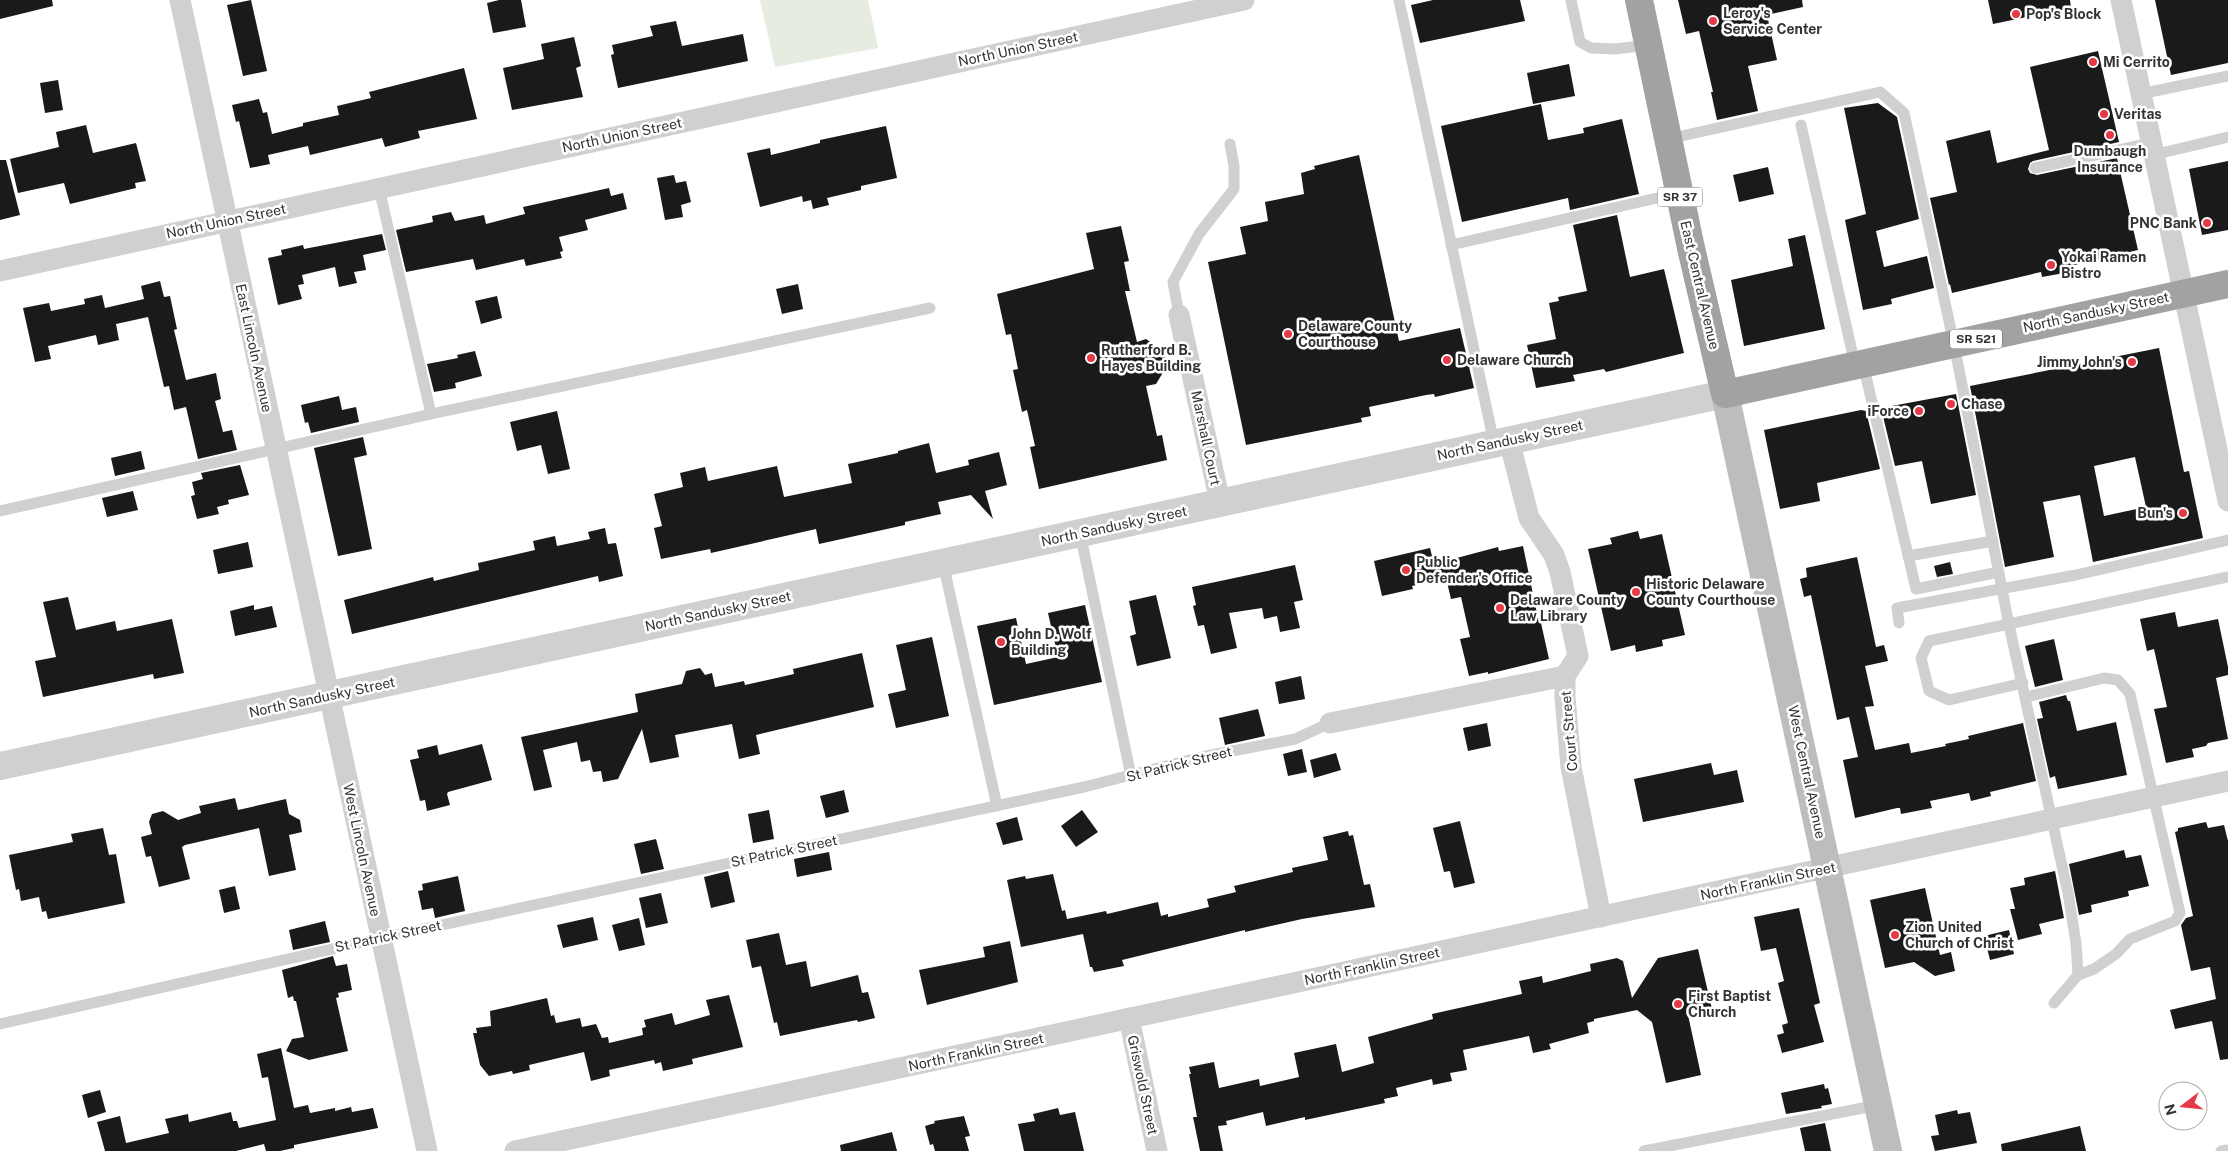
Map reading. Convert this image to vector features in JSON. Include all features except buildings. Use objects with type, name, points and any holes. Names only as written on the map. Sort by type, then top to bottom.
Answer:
[{"type":"highway","name":"East Central Avenue","points":[[1639,0],[1679,193],[1725,394]]},
{"type":"highway","name":"North Sandusky Street","points":[[1725,394],[2228,284]]},
{"type":"main road","name":"West Central Avenue","points":[[1725,394],[1888,1151]]},
{"type":"street","name":"East Lincoln Avenue","points":[[180,0],[275,448],[330,695]]},
{"type":"street","name":"North Union Street","points":[[0,271],[227,220],[1244,0]]},
{"type":"street","points":[[2120,0],[2228,501]]},
{"type":"street","name":"Marshall Court","points":[[1179,316],[1220,502]]},
{"type":"street","name":"North Sandusky Street","points":[[0,766],[1725,394]]},
{"type":"street","name":"Court Street","points":[[1501,441],[1529,518],[1554,555],[1560,572],[1578,656],[1565,676],[1564,697],[1571,767],[1602,917]]},
{"type":"street","name":"St Patrick Street","points":[[1330,723],[1565,676]]},
{"type":"street","name":"West Lincoln Avenue","points":[[330,695],[427,1151]]},
{"type":"street","name":"North Franklin Street","points":[[515,1151],[2228,781]]},
{"type":"street","name":"Griswold Street","points":[[1128,1018],[1157,1151]]},
{"type":"lane","points":[[1399,0],[1451,245],[1501,441]]},
{"type":"lane","points":[[1571,0],[1580,42],[1591,48],[1615,49],[1648,45]]},
{"type":"lane","points":[[2140,94],[2228,76]]},
{"type":"lane","points":[[1668,139],[1880,92],[1904,113],[1954,344],[2002,588],[2070,901],[2078,974]]},
{"type":"lane","points":[[1801,125],[1916,589],[1999,572]]},
{"type":"lane","points":[[2035,168],[2228,137]]},
{"type":"lane","points":[[1179,316],[1174,282],[1199,234],[1234,189],[1234,166],[1230,144]]},
{"type":"lane","points":[[378,188],[431,414]]},
{"type":"lane","points":[[1451,245],[1679,193]]},
{"type":"lane","points":[[0,511],[275,448],[930,308]]},
{"type":"lane","points":[[1080,533],[1131,776]]},
{"type":"lane","points":[[1899,623],[1897,608],[2076,575],[2228,540]]},
{"type":"lane","points":[[1908,556],[1993,541]]},
{"type":"lane","points":[[943,563],[997,806]]},
{"type":"lane","points":[[2023,683],[1949,700],[1929,691],[1921,658],[1929,641],[2228,577]]},
{"type":"lane","points":[[2026,697],[2104,678],[2118,680],[2130,694],[2180,913],[2175,921],[2130,939],[2116,954],[2094,969],[2078,974],[2054,1003]]},
{"type":"lane","name":"St Patrick Street","points":[[0,1024],[381,938],[997,806],[1131,776],[1201,757],[1296,740],[1330,723]]},
{"type":"lane","points":[[1644,1151],[1878,1105]]},
{"type":"lane","points":[[2221,1151],[2228,1150]]},
{"type":"shaded area","points":[[760,0],[868,0],[878,48],[775,67]]},
{"type":"place","name":"Pop's Block","points":[[2016,14]]},
{"type":"place","name":"Leroy's Service Center","points":[[1713,21]]},
{"type":"place","name":"Mi Cerrito","points":[[2093,62]]},
{"type":"place","name":"Veritas","points":[[2104,114]]},
{"type":"place","name":"Dumbaugh Insurance","points":[[2110,135]]},
{"type":"place","name":"PNC Bank","points":[[2207,223]]},
{"type":"place","name":"Yokai Ramen Bistro","points":[[2051,265]]},
{"type":"place","name":"Delaware County Courthouse","points":[[1288,334]]},
{"type":"place","name":"Rutherford B. Hayes Building","points":[[1091,358]]},
{"type":"place","name":"Delaware Church","points":[[1447,360]]},
{"type":"place","name":"Jimmy John's","points":[[2132,362]]},
{"type":"place","name":"Chase","points":[[1951,404]]},
{"type":"place","name":"iForce","points":[[1919,411]]},
{"type":"place","name":"Bun's","points":[[2183,513]]},
{"type":"place","name":"Public Defender's Office","points":[[1406,570]]},
{"type":"place","name":"Historic Delaware County Courthouse","points":[[1636,592]]},
{"type":"place","name":"Delaware County Law Library","points":[[1500,608]]},
{"type":"place","name":"John D. Wolf Building","points":[[1001,642]]},
{"type":"place","name":"Zion United Church of Christ","points":[[1895,935]]},
{"type":"place","name":"First Baptist Church","points":[[1678,1004]]}]
